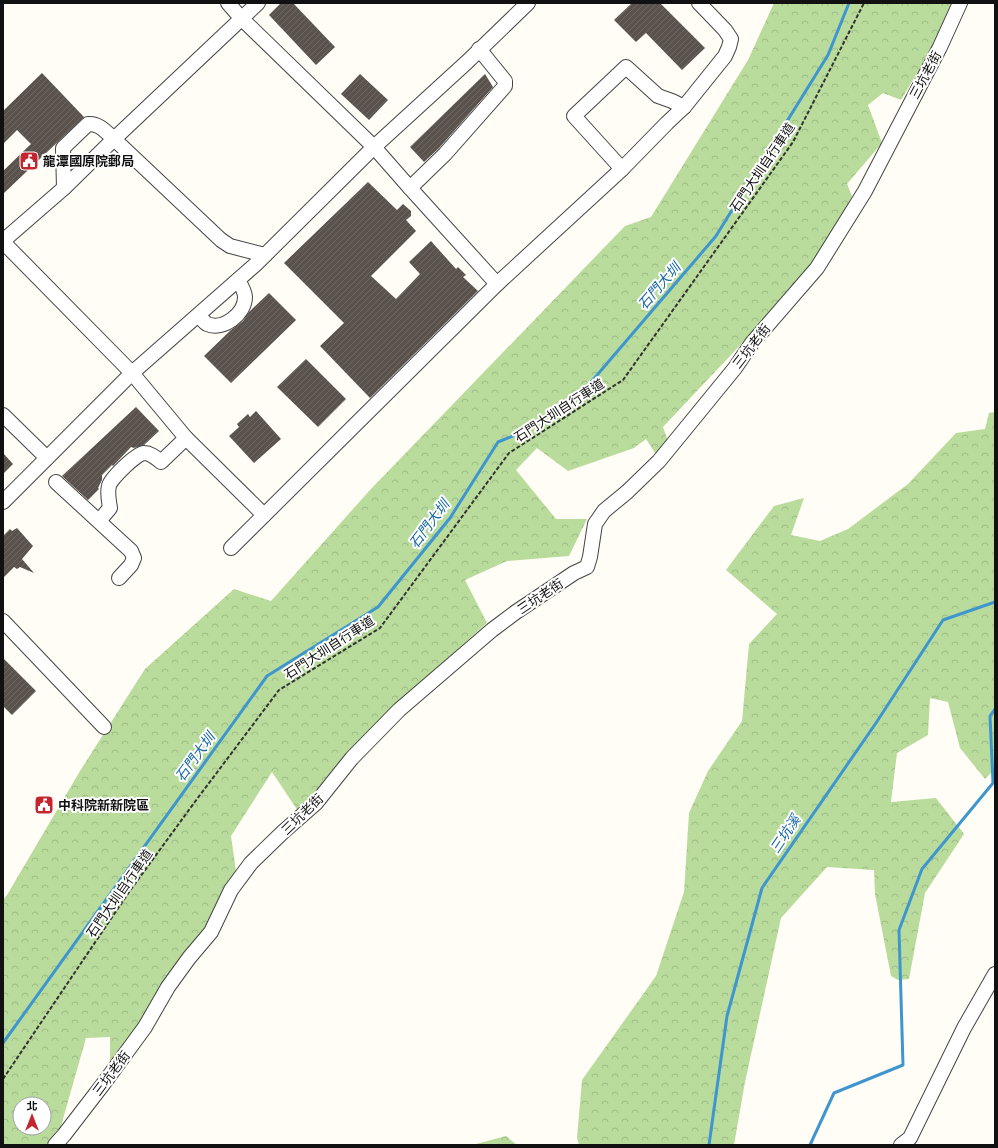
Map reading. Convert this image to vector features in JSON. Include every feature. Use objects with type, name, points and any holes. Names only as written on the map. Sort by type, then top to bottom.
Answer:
[{"type":"lane","points":[[228,3],[241,18],[374,146],[497,284]]},
{"type":"lane","points":[[258,3],[64,188],[3,242],[132,373],[186,438],[264,515]]},
{"type":"lane","points":[[3,502],[132,373],[265,255],[374,146],[467,62],[528,3]]},
{"type":"lane","points":[[231,548],[497,284],[622,169],[684,107],[725,56],[731,39],[725,30],[699,3]]},
{"type":"lane","name":"三坑老街","points":[[55,1145],[95,1095],[145,1027],[168,987],[188,958],[210,932],[231,890],[251,863],[316,803],[352,758],[399,710],[492,630],[516,612],[587,566],[590,557],[595,524],[604,511],[627,492],[659,461],[735,368],[752,343],[816,268],[864,191],[940,47],[960,3]]},
{"type":"lane","points":[[410,188],[445,154],[505,86],[505,81],[479,49]]},
{"type":"lane","points":[[622,169],[574,116],[626,67],[658,96],[684,107]]},
{"type":"lane","points":[[64,188],[63,148],[88,124],[93,124],[98,126],[114,139],[221,240],[230,246],[265,255]]},
{"type":"lane","points":[[199,315],[207,324],[219,326],[230,321],[243,308],[245,296],[238,280]]},
{"type":"lane","points":[[3,415],[47,458]]},
{"type":"lane","points":[[99,521],[110,508],[109,485],[112,480],[138,455],[144,453],[151,455],[161,462],[186,438]]},
{"type":"lane","points":[[56,482],[131,551],[134,558],[131,565],[119,578]]},
{"type":"lane","points":[[3,620],[104,727]]},
{"type":"lane","points":[[901,1145],[910,1138],[964,1028],[995,974]]},
{"type":"path","name":"石門大圳自行車道","points":[[3,1079],[129,892],[279,690],[380,628],[509,453],[623,380],[793,142],[864,3]]},
{"type":"green space","points":[[774,3],[956,3],[939,36],[901,100],[883,93],[868,105],[882,143],[847,184],[852,196],[820,255],[762,322],[663,427],[668,441],[657,456],[646,439],[634,448],[568,471],[537,448],[516,470],[556,519],[587,519],[569,556],[507,561],[465,580],[487,623],[413,689],[319,791],[298,811],[272,772],[231,836],[236,871],[208,927],[185,951],[140,1024],[110,1064],[110,1037],[86,1038],[61,1126],[46,1145],[3,1145],[3,900],[80,771],[145,669],[234,589],[271,601],[370,490],[625,226],[651,217],[748,60]]},
{"type":"green space","points":[[995,412],[995,769],[985,779],[960,748],[948,702],[930,698],[928,735],[897,753],[891,802],[936,798],[964,834],[925,893],[909,979],[898,980],[891,976],[875,894],[874,870],[827,867],[781,918],[745,1082],[734,1145],[579,1145],[577,1138],[582,1080],[656,976],[684,892],[689,813],[708,771],[742,721],[749,644],[777,614],[726,570],[774,506],[804,498],[791,535],[820,541],[848,529],[908,484],[956,433],[985,429],[989,413]]},
{"type":"green space","points":[[506,1136],[517,1145],[472,1145]]},
{"type":"building","points":[[281,3],[293,3],[335,47],[316,65],[269,15]]},
{"type":"building","points":[[632,3],[660,3],[705,48],[682,70],[646,33],[636,42],[614,20]]},
{"type":"building","points":[[42,73],[84,117],[3,194],[3,171],[31,144],[17,130],[3,144],[3,111]]},
{"type":"building","points":[[360,74],[388,100],[369,120],[341,94]]},
{"type":"building","points":[[485,74],[493,87],[439,148],[424,162],[410,147]]},
{"type":"building","points":[[368,182],[397,210],[403,204],[411,211],[411,216],[406,220],[416,231],[371,276],[396,299],[420,274],[409,262],[431,241],[456,269],[458,267],[466,275],[463,277],[478,291],[370,398],[320,346],[344,323],[284,263]]},
{"type":"building","points":[[269,293],[296,320],[231,383],[204,356],[231,330],[243,321],[249,312]]},
{"type":"building","points":[[306,359],[346,399],[318,427],[277,387]]},
{"type":"building","points":[[136,407],[159,431],[144,445],[134,448],[131,447],[113,466],[112,465],[102,475],[99,489],[88,500],[62,476]]},
{"type":"building","points":[[256,411],[281,439],[254,463],[229,436],[239,427],[237,424],[248,414],[250,417]]},
{"type":"building","points":[[3,453],[13,464],[3,474]]},
{"type":"building","points":[[17,528],[33,546],[22,559],[34,573],[20,567],[17,569],[14,567],[3,578],[3,536],[10,529],[12,531]]},
{"type":"building","points":[[3,658],[36,691],[12,715],[3,706]]},
{"type":"waterway","name":"石門大圳","points":[[3,1043],[267,676],[378,607],[450,518],[498,442],[523,432],[586,388],[716,236],[828,55],[849,3]]},
{"type":"waterway","name":"三坑溪","points":[[709,1145],[727,1016],[762,888],[876,723],[943,620],[995,602]]},
{"type":"waterway","points":[[810,1145],[834,1093],[903,1065],[899,930],[922,869],[993,783],[990,716],[995,709]]},
{"type":"place","name":"龍潭國原院郵局","points":[[29,161]]},
{"type":"place","name":"中科院新新院區","points":[[44,805]]}]
